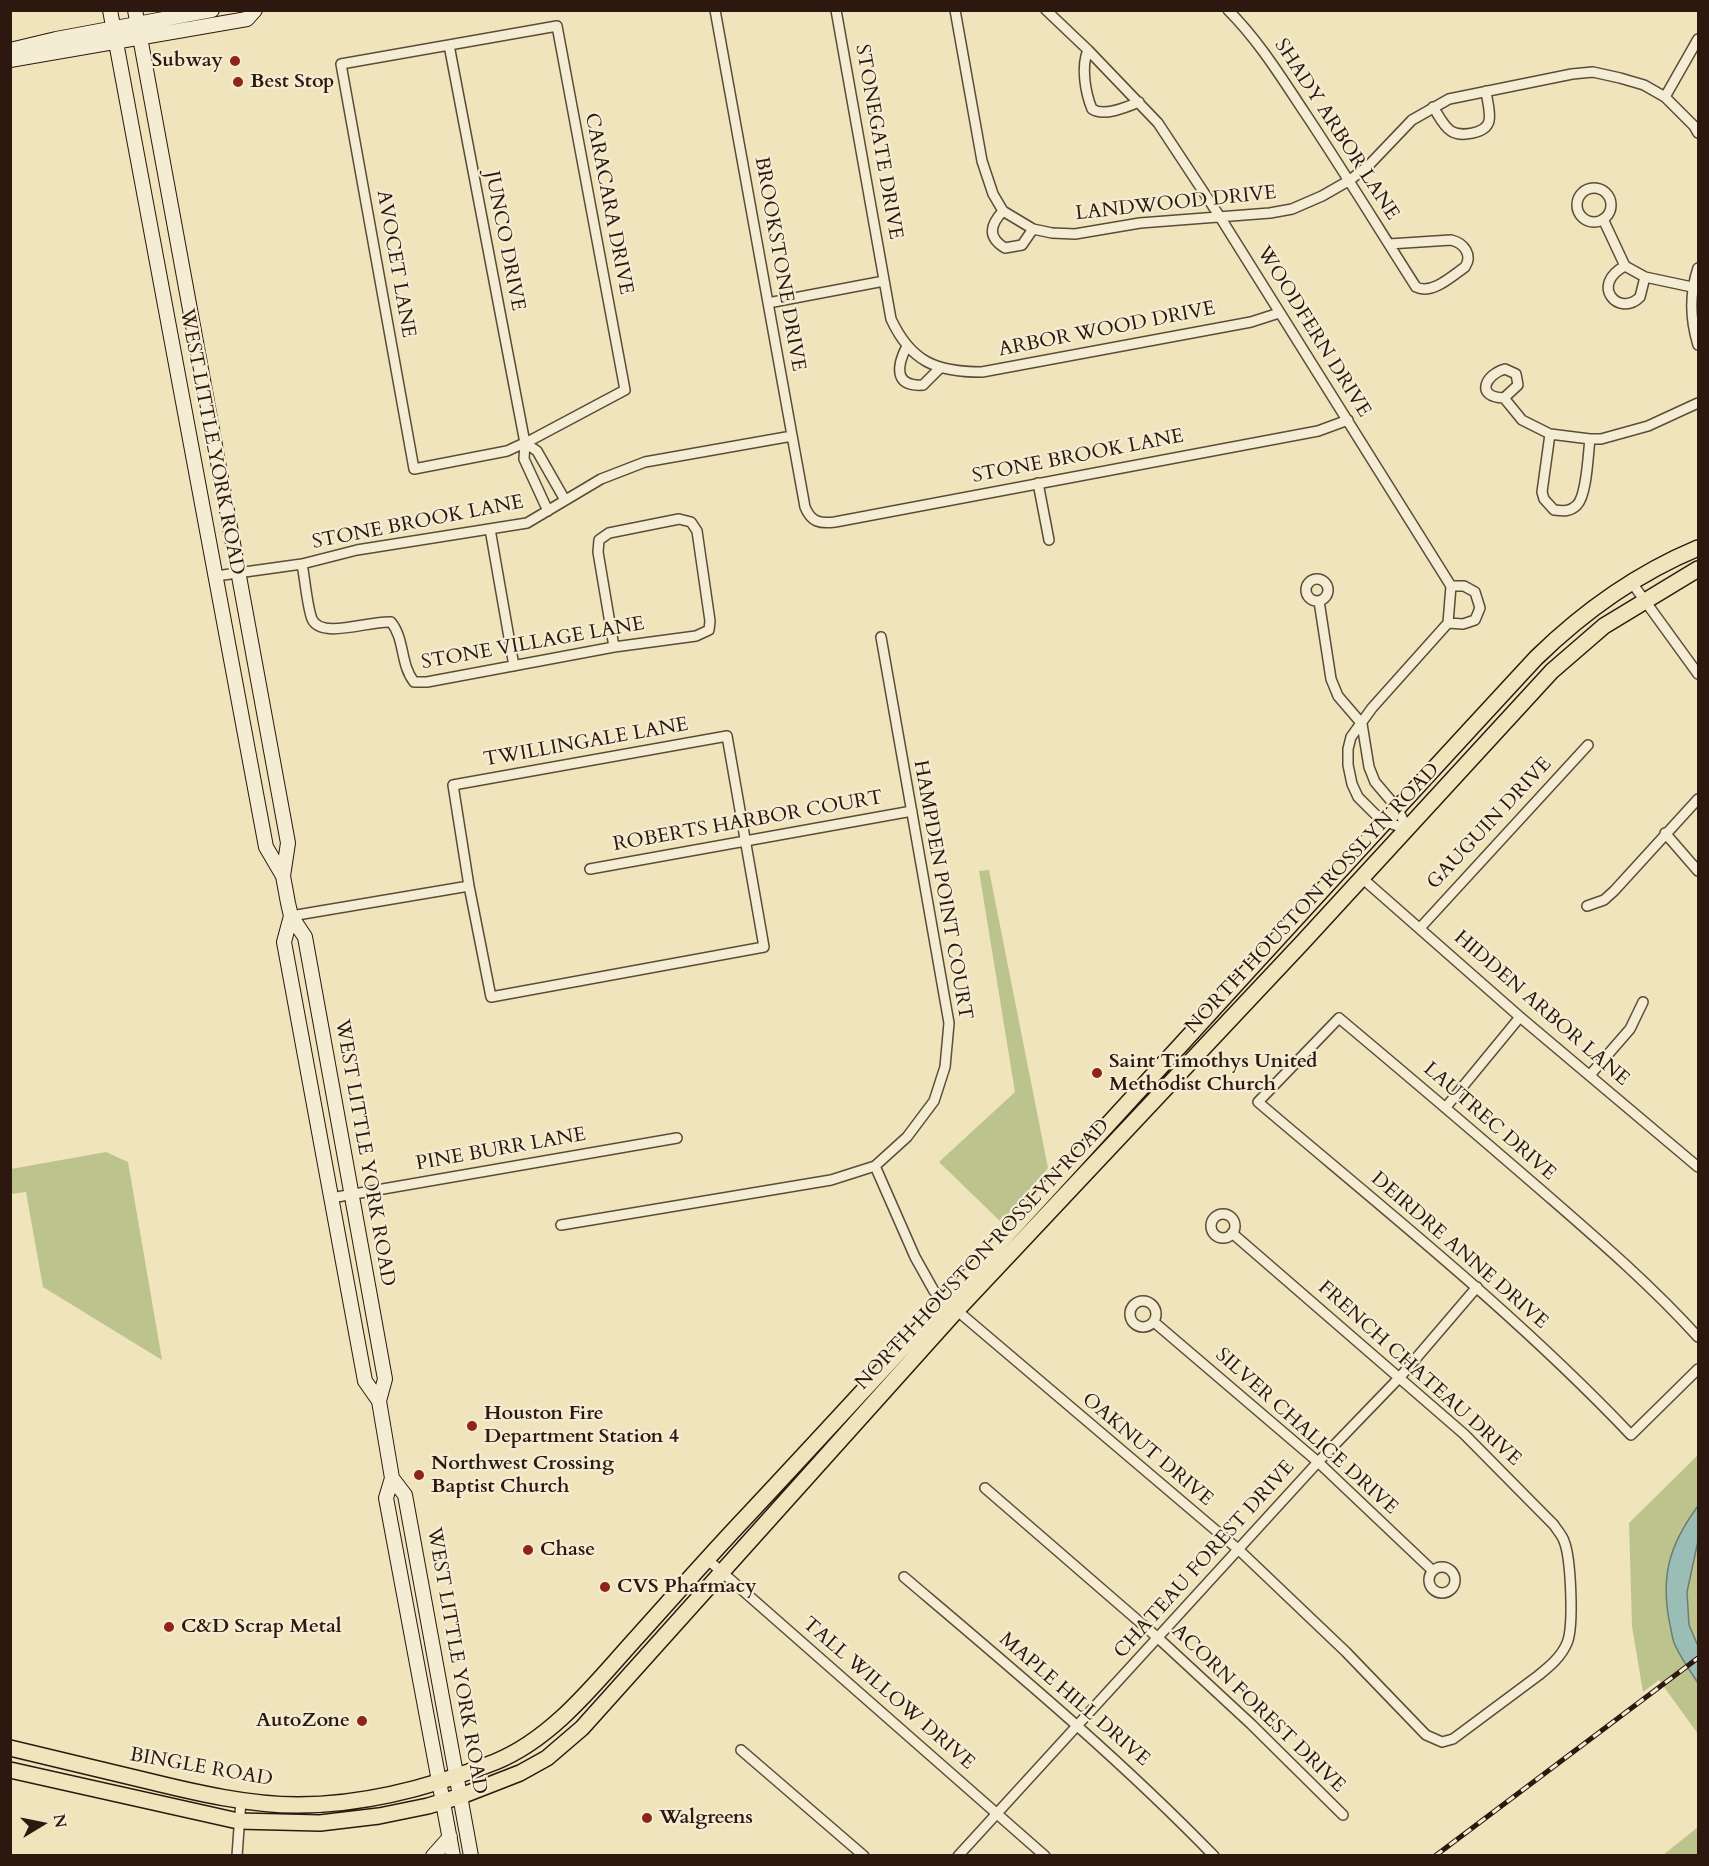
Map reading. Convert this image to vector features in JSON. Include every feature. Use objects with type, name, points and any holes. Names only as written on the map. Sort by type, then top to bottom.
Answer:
[{"type":"main road","name":"WEST LITTLE YORK ROAD","points":[[110,10],[266,847],[283,876],[291,916],[305,937],[385,1379],[379,1401],[392,1478],[386,1498],[453,1856]]},
{"type":"main road","points":[[10,50],[113,28],[137,17],[212,10]]},
{"type":"main road","points":[[10,60],[116,43],[251,15]]},
{"type":"main road","name":"WEST LITTLE YORK ROAD","points":[[137,17],[288,843],[283,876]]},
{"type":"main road","points":[[148,215],[172,210]]},
{"type":"main road","points":[[180,386],[204,381]]},
{"type":"main road","name":"NORTH HOUSTON ROSSLYN ROAD","points":[[443,1802],[520,1773],[547,1758],[582,1728],[829,1454],[1062,1175],[1506,691],[1561,634],[1632,583],[1698,548]]},
{"type":"main road","name":"NORTH HOUSTON ROSSLYN ROAD","points":[[456,1777],[520,1750],[539,1738],[566,1712],[601,1677],[707,1559],[817,1442],[1073,1188],[1552,671],[1604,626],[1698,569]]},
{"type":"main road","points":[[1506,691],[1521,704]]},
{"type":"main road","name":"WEST LITTLE YORK ROAD","points":[[291,916],[284,942],[301,1036],[365,1381],[379,1401]]},
{"type":"main road","points":[[1288,929],[1302,943]]},
{"type":"main road","points":[[1201,1023],[1211,1041]]},
{"type":"main road","points":[[301,1036],[322,1031]]},
{"type":"main road","points":[[1157,1070],[1170,1084]]},
{"type":"main road","points":[[1062,1175],[1073,1188]]},
{"type":"main road","points":[[817,1442],[829,1454]]},
{"type":"main road","name":"WEST LITTLE YORK ROAD","points":[[392,1478],[405,1495],[471,1856]]},
{"type":"main road","points":[[396,1553],[415,1548]]},
{"type":"main road","points":[[566,1712],[582,1728]]},
{"type":"main road","name":"BINGLE ROAD","points":[[10,1748],[176,1788],[241,1800],[298,1805],[361,1800],[402,1793],[456,1777]]},
{"type":"main road","name":"BINGLE ROAD","points":[[10,1770],[238,1821],[320,1823],[379,1816],[443,1802]]},
{"type":"main road","points":[[432,1856],[450,1837]]},
{"type":"street","name":"BROOKSTONE DRIVE","points":[[715,10],[805,507],[809,517],[815,520]]},
{"type":"street","name":"STONEGATE DRIVE","points":[[836,10],[884,281]]},
{"type":"street","points":[[956,10],[982,161],[993,194],[1003,211],[995,220],[992,229],[998,243],[1005,248],[1022,245],[1033,229]]},
{"type":"street","name":"WOODFERN DRIVE","points":[[1046,10],[1140,102],[1158,123],[1220,217],[1451,586]]},
{"type":"street","name":"SHADY ARBOR LANE","points":[[1228,10],[1266,55],[1350,180],[1389,244],[1416,287],[1432,288],[1465,267],[1468,262],[1467,252],[1459,242],[1451,240],[1389,244]]},
{"type":"street","name":"CARACARA DRIVE","points":[[449,45],[557,26],[625,390],[525,443]]},
{"type":"street","points":[[1665,97],[1698,39]]},
{"type":"street","name":"AVOCET LANE","points":[[449,45],[341,64],[414,469],[507,451],[525,443]]},
{"type":"street","name":"JUNCO DRIVE","points":[[449,45],[525,443],[524,459],[548,511]]},
{"type":"street","points":[[1088,50],[1084,58],[1084,69],[1092,109],[1102,112],[1129,107],[1140,102]]},
{"type":"street","name":"LANDWOOD DRIVE","points":[[1003,211],[1033,229],[1075,234],[1140,223],[1270,213],[1292,208],[1322,196],[1350,180],[1369,165],[1412,120],[1449,99],[1572,74],[1593,72],[1644,85],[1665,97],[1698,133]]},
{"type":"street","points":[[1433,107],[1452,132],[1458,134],[1479,132],[1489,121],[1486,91]]},
{"type":"street","points":[[1603,219],[1625,266],[1645,277],[1692,287]]},
{"type":"street","points":[[1625,266],[1614,273],[1608,283],[1610,295],[1619,302],[1625,304],[1636,301],[1643,291],[1645,277]]},
{"type":"street","points":[[1698,268],[1692,287],[1693,326],[1698,345]]},
{"type":"street","points":[[768,303],[884,281]]},
{"type":"street","name":"ARBOR WOOD DRIVE","points":[[884,281],[891,319],[907,346],[922,359],[940,368],[961,372],[982,372],[1251,322],[1279,313]]},
{"type":"street","points":[[907,346],[898,369],[901,377],[907,382],[923,385],[940,368]]},
{"type":"street","points":[[1504,398],[1522,420],[1550,434],[1590,439],[1601,439],[1648,426],[1698,403]]},
{"type":"street","name":"STONE BROOK LANE","points":[[815,520],[822,524],[835,522],[1318,431],[1348,420]]},
{"type":"street","points":[[1550,434],[1542,492],[1544,499],[1554,510],[1571,510],[1579,504],[1583,494],[1590,439]]},
{"type":"street","name":"STONE BROOK LANE","points":[[216,576],[302,564],[357,550],[527,523],[601,479],[645,462],[792,436]]},
{"type":"street","points":[[525,443],[537,450],[565,500]]},
{"type":"street","points":[[1038,483],[1048,540]]},
{"type":"street","name":"STONE VILLAGE LANE","points":[[302,564],[312,620],[318,628],[330,630],[380,621],[391,622],[398,631],[406,672],[414,682],[427,682],[614,647],[696,636],[709,630],[710,621],[697,531],[689,522],[679,519],[609,533],[599,540],[598,552],[614,647]]},
{"type":"street","points":[[490,529],[514,666]]},
{"type":"street","points":[[1632,583],[1698,671]]},
{"type":"street","points":[[1407,829],[1386,822],[1358,797],[1352,784],[1348,765],[1348,749],[1351,737],[1372,708],[1448,623],[1451,586],[1464,586],[1475,592],[1480,608],[1475,620],[1470,623],[1448,623]]},
{"type":"street","points":[[1319,601],[1331,679],[1338,696],[1362,724],[1369,767],[1375,782],[1398,809],[1407,829]]},
{"type":"street","name":"HAMPDEN POINT COURT","points":[[561,1225],[831,1180],[875,1166],[907,1137],[934,1101],[945,1067],[949,1023],[881,637]]},
{"type":"street","name":"TWILLINGALE LANE","points":[[469,886],[453,785],[727,736],[747,841]]},
{"type":"street","name":"GAUGUIN DRIVE","points":[[1419,928],[1588,745]]},
{"type":"street","points":[[1587,906],[1604,900],[1614,891],[1698,799]]},
{"type":"street","name":"ROBERTS HARBOR COURT","points":[[590,869],[912,811]]},
{"type":"street","points":[[1665,833],[1698,871]]},
{"type":"street","points":[[291,916],[469,886],[491,998],[764,947],[747,841]]},
{"type":"street","name":"HIDDEN ARBOR LANE","points":[[1362,878],[1520,1017],[1696,1161]]},
{"type":"street","points":[[1590,1075],[1630,1029],[1643,1002]]},
{"type":"street","points":[[1446,1107],[1520,1017]]},
{"type":"street","name":"LAUTREC DRIVE","points":[[1258,1102],[1339,1018],[1446,1107],[1614,1254],[1670,1306],[1698,1337]]},
{"type":"street","name":"DEIRDRE ANNE DRIVE","points":[[1258,1102],[1477,1287],[1581,1383],[1630,1435],[1698,1369]]},
{"type":"street","name":"PINE BURR LANE","points":[[331,1198],[676,1138]]},
{"type":"street","name":"OAKNUT DRIVE","points":[[875,1166],[915,1257],[934,1291],[1239,1550],[1346,1652],[1426,1735],[1442,1742]]},
{"type":"street","name":"FRENCH CHATEAU DRIVE","points":[[1232,1233],[1482,1450],[1564,1538],[1568,1563],[1570,1632],[1563,1651],[1553,1664],[1539,1675],[1453,1738],[1442,1742]]},
{"type":"street","name":"CHATEAU FOREST DRIVE","points":[[958,1856],[1318,1462],[1400,1377],[1477,1287]]},
{"type":"street","name":"SILVER CHALICE DRIVE","points":[[1154,1322],[1318,1462],[1433,1571]]},
{"type":"street","name":"ACORN FOREST DRIVE","points":[[985,1488],[1157,1637],[1251,1724],[1343,1815]]},
{"type":"street","name":"TALL WILLOW DRIVE","points":[[707,1559],[1045,1856]]},
{"type":"street","name":"MAPLE HILL DRIVE","points":[[904,1577],[1078,1726],[1161,1802],[1214,1856]]},
{"type":"street","points":[[741,1750],[864,1856]]},
{"type":"street","points":[[237,1856],[241,1800]]},
{"type":"green space","points":[[989,870],[1048,1168],[1001,1222],[939,1162],[1015,1092],[979,871]]},
{"type":"green space","points":[[106,1152],[128,1162],[162,1360],[43,1287],[26,1192],[11,1194],[11,1169]]},
{"type":"green space","points":[[1698,1455],[1698,1734],[1659,1680],[1643,1692],[1632,1626],[1629,1523]]},
{"type":"green space","points":[[1698,1827],[1698,1855],[1663,1855]]},
{"type":"water","points":[[1698,1506],[1698,1541],[1687,1592],[1689,1625],[1698,1646],[1698,1683],[1674,1642],[1666,1592],[1669,1562],[1674,1548]]},
{"type":"railway","points":[[1435,1856],[1698,1658]]},
{"type":"place","name":"Subway","points":[[235,61]]},
{"type":"place","name":"Best Stop","points":[[238,82]]},
{"type":"place","name":"Saint Timothys United Methodist Church","points":[[1097,1073]]},
{"type":"place","name":"Houston Fire Department Station 4","points":[[472,1426]]},
{"type":"place","name":"Northwest Crossing Baptist Church","points":[[419,1475]]},
{"type":"place","name":"Chase","points":[[528,1550]]},
{"type":"place","name":"CVS Pharmacy","points":[[605,1587]]},
{"type":"place","name":"C&D Scrap Metal","points":[[169,1627]]},
{"type":"place","name":"AutoZone","points":[[362,1721]]},
{"type":"place","name":"Walgreens","points":[[647,1818]]}]
